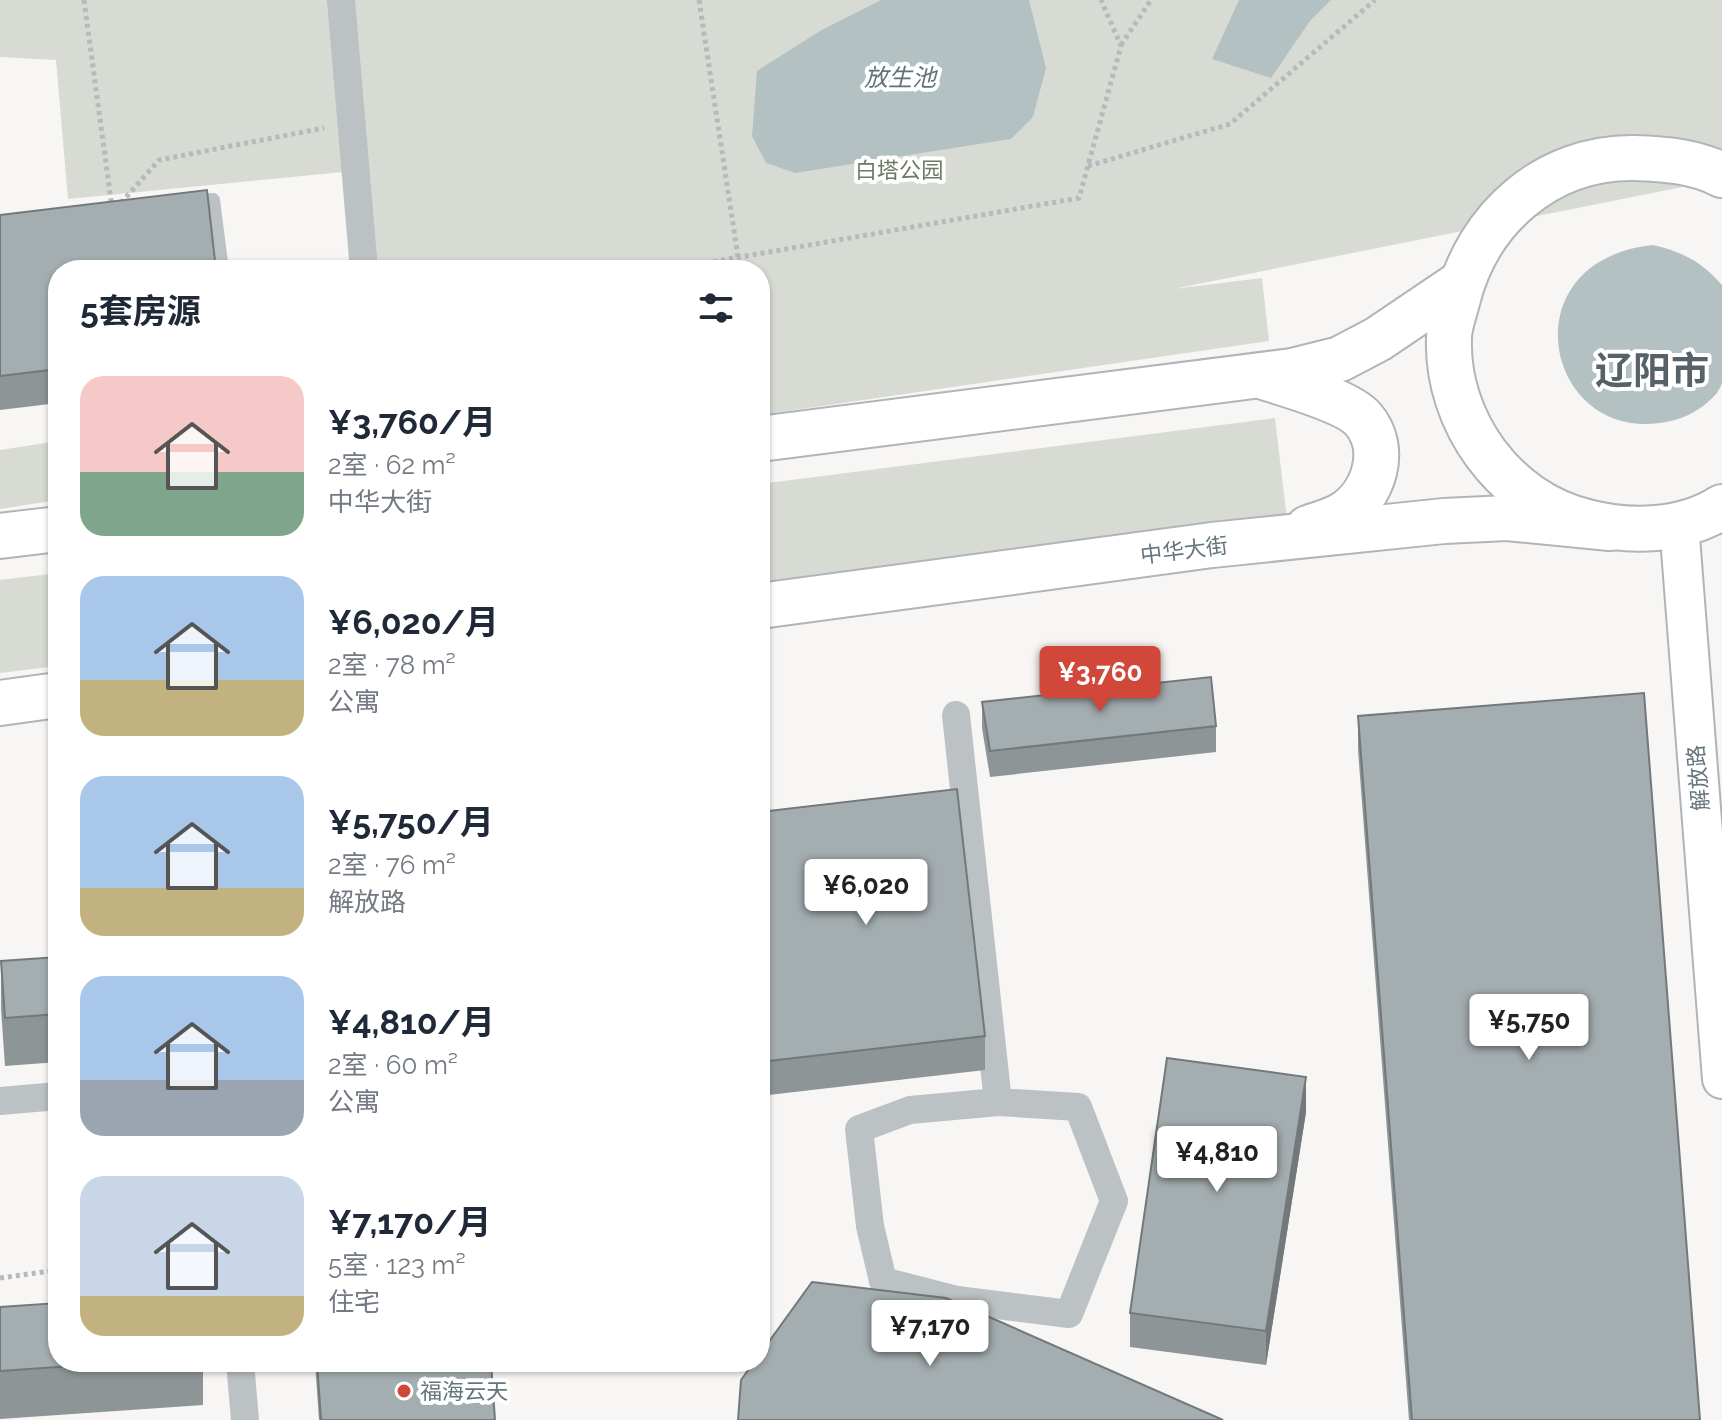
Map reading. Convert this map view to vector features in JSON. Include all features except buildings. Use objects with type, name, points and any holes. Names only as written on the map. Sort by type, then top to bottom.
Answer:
[{"type":"main road","points":[[1722,175],[1704,166],[1664,159],[1623,158],[1609,158],[1557,174],[1511,204],[1476,247],[1461,283],[1449,336],[1451,375],[1462,413],[1480,448],[1506,478],[1537,502],[1572,519],[1610,528],[1645,529],[1679,524],[1722,507]]},
{"type":"main road","points":[[770,438],[1260,375],[1340,359],[1378,339],[1461,283]]},
{"type":"main road","points":[[1260,375],[1345,407],[1363,419],[1374,441],[1377,468],[1366,493],[1343,515],[1279,539]]},
{"type":"main road","name":"中华大街","points":[[770,605],[1279,539],[1444,521],[1507,518],[1610,528]]},
{"type":"main road","name":"解放路","points":[[1679,524],[1722,1079]]},
{"type":"main road","points":[[0,536],[48,530]]},
{"type":"main road","points":[[0,703],[48,696]]},
{"type":"street","points":[[341,0],[363,260]]},
{"type":"street","points":[[956,715],[998,1102]]},
{"type":"street","points":[[0,1101],[48,1097]]},
{"type":"street","points":[[998,1102],[1078,1107],[1114,1201],[1069,1314],[957,1300],[883,1281],[870,1226],[859,1129],[910,1110],[998,1102]]},
{"type":"street","points":[[241,1372],[245,1420]]},
{"type":"lane","points":[[170,206],[213,200],[221,260]]},
{"type":"path","points":[[84,0],[112,213],[159,160],[351,123]]},
{"type":"path","points":[[699,0],[738,257]]},
{"type":"path","points":[[1101,0],[1121,46]]},
{"type":"path","points":[[721,260],[1079,198],[1121,46],[1151,0]]},
{"type":"path","points":[[1087,167],[1230,124],[1375,0]]},
{"type":"path","points":[[0,1278],[48,1271]]},
{"type":"green space","name":"白塔公园","points":[[0,0],[1722,0],[1722,179],[1173,289],[1262,278],[1269,341],[770,414],[770,260],[368,260],[343,172],[68,199],[56,60],[0,57]]},
{"type":"green space","points":[[1275,418],[1287,519],[770,581],[770,483]]},
{"type":"green space","points":[[48,443],[48,502],[0,509],[0,450]]},
{"type":"green space","points":[[48,574],[48,667],[0,673],[0,580]]},
{"type":"water","name":"放生池","points":[[881,0],[1029,0],[1046,68],[1033,117],[1011,139],[795,173],[766,163],[752,136],[757,71],[820,31]]},
{"type":"water","points":[[1239,0],[1331,0],[1310,21],[1271,78],[1212,59]]},
{"type":"water","points":[[1653,245],[1691,259],[1722,285],[1722,383],[1709,401],[1688,415],[1675,420],[1631,423],[1596,409],[1572,384],[1559,351],[1560,316],[1575,284],[1605,259]]},
{"type":"place","name":"福海云天","points":[[404,1391]]},
{"type":"district","name":"辽阳市","points":[[1652,371]]}]
